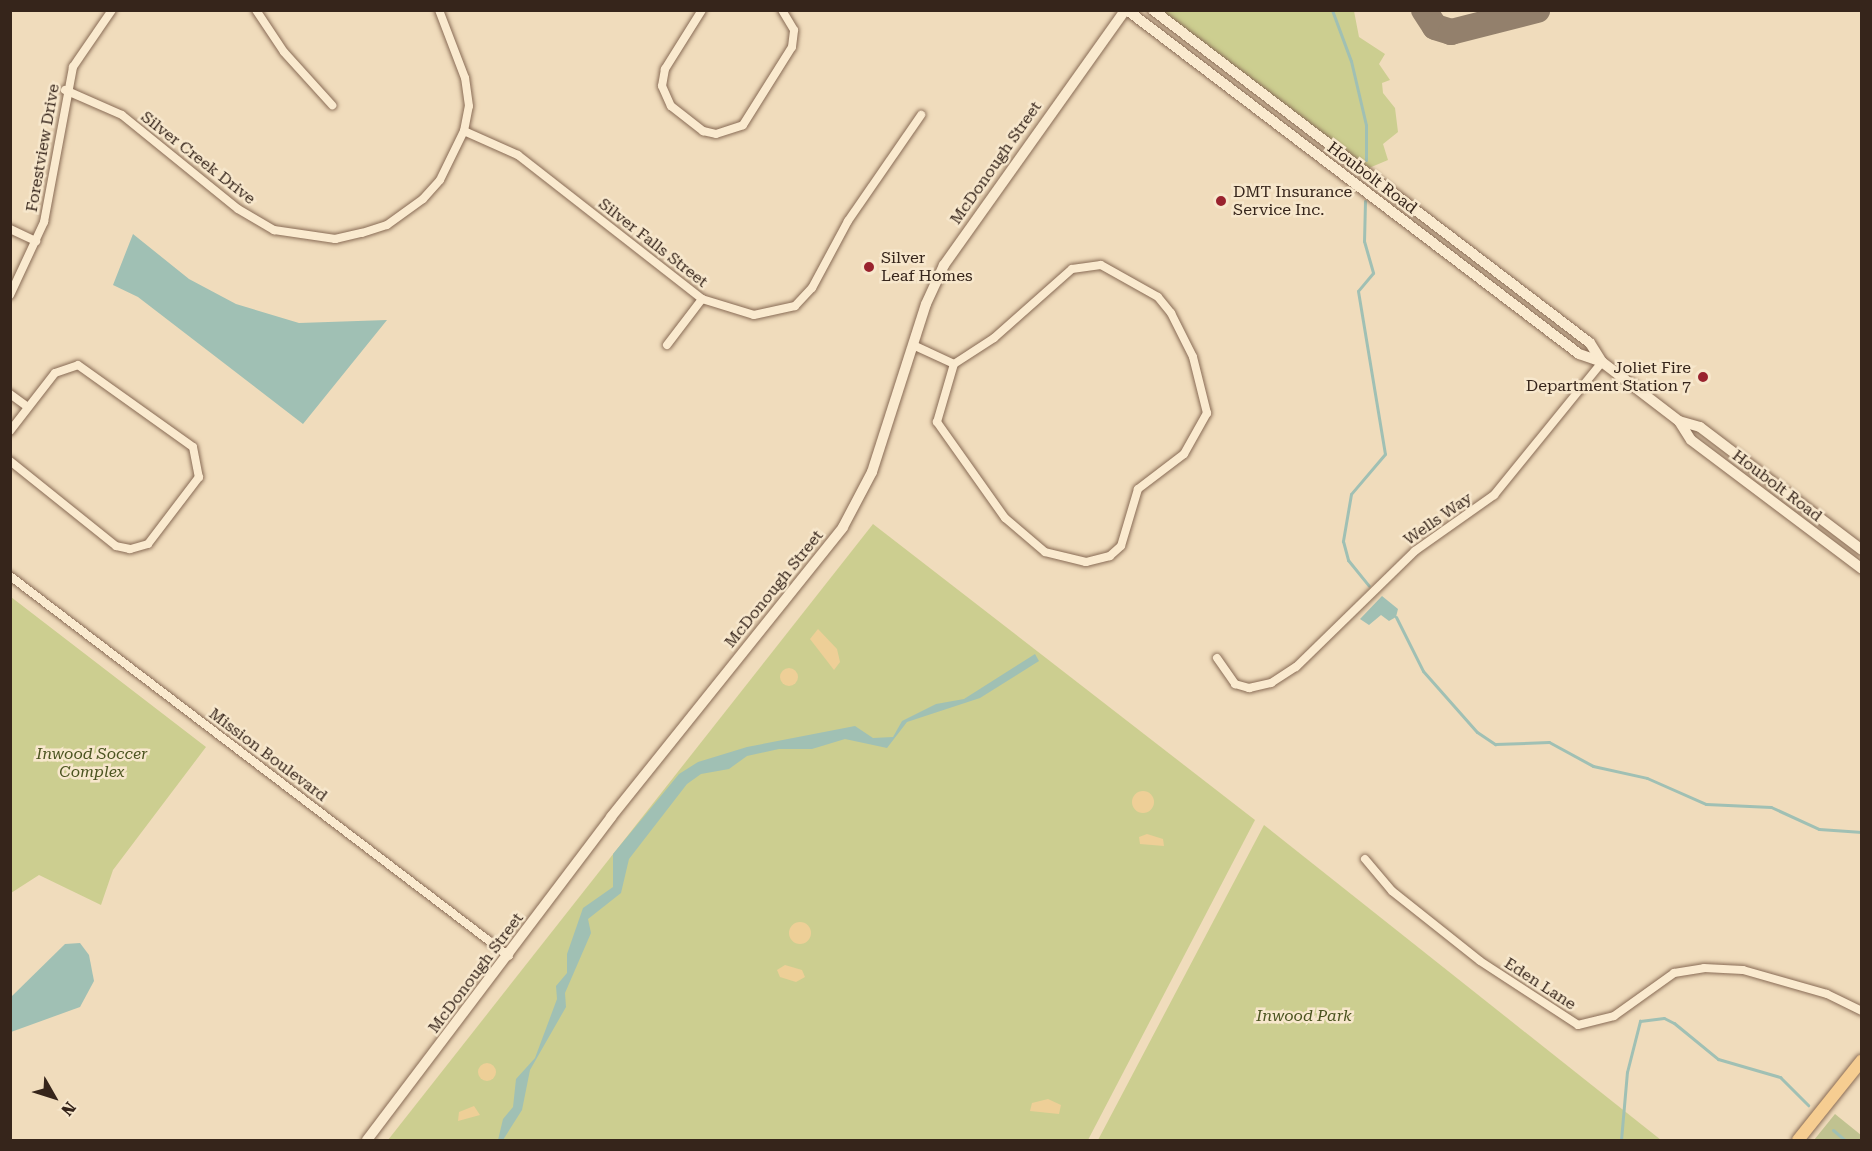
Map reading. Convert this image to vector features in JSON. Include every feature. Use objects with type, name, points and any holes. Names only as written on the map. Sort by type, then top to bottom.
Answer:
[{"type":"main road","name":"McDonough Street","points":[[367,1140],[509,956],[611,817],[843,527],[872,472],[926,304],[968,227],[1126,10]]},
{"type":"main road","name":"Houbolt Road","points":[[1126,10],[1579,354],[1602,362],[1679,421],[1691,440],[1862,570]]},
{"type":"main road","name":"Houbolt Road","points":[[1153,10],[1590,343],[1602,362]]},
{"type":"main road","name":"Houbolt Road","points":[[1679,421],[1700,427],[1862,550]]},
{"type":"main road","points":[[1798,1140],[1862,1060]]},
{"type":"street","name":"Forestview Drive","points":[[10,295],[44,222],[65,90],[73,67],[112,10]]},
{"type":"street","points":[[256,10],[284,52],[332,105]]},
{"type":"street","name":"Silver Creek Drive","points":[[65,90],[122,115],[238,209],[274,230],[303,236],[362,233],[406,213],[440,180],[464,131],[469,106],[465,78],[439,10]]},
{"type":"street","points":[[702,10],[665,69],[662,86],[670,106],[716,134],[743,125],[792,47],[794,30],[782,10]]},
{"type":"street","name":"Silver Falls Street","points":[[464,131],[518,155],[702,299],[754,315],[795,306],[812,288],[848,221],[921,115]]},
{"type":"street","points":[[10,229],[36,241]]},
{"type":"street","points":[[1101,265],[1158,297],[1171,313],[1193,357],[1207,413],[1184,454],[1138,489],[1121,546],[1110,556],[1086,562],[1067,560],[1045,552],[1005,518],[941,433],[938,407],[954,364],[994,338],[1063,275],[1101,265]]},
{"type":"street","points":[[667,345],[702,299]]},
{"type":"street","points":[[913,345],[954,364]]},
{"type":"street","name":"Wells Way","points":[[1217,658],[1235,684],[1249,688],[1271,683],[1296,667],[1415,551],[1494,495],[1602,362]]},
{"type":"street","points":[[10,461],[116,546],[148,544],[199,477],[193,447],[99,375],[78,365],[64,369],[12,425]]},
{"type":"street","points":[[10,394],[28,407]]},
{"type":"street","name":"Mission Boulevard","points":[[10,576],[509,956]]},
{"type":"street","name":"Eden Lane","points":[[1365,859],[1392,891],[1480,961],[1578,1024],[1614,1016],[1674,973],[1704,968],[1754,973],[1827,994],[1862,1011]]},
{"type":"green space","points":[[1161,11],[1354,11],[1359,37],[1385,54],[1379,64],[1390,80],[1382,83],[1383,93],[1395,108],[1398,132],[1383,144],[1388,160],[1369,168]]},
{"type":"green space","points":[[873,524],[1255,820],[1088,1140],[388,1140]]},
{"type":"green space","name":"Inwood Soccer Complex","points":[[11,597],[206,747],[113,870],[101,905],[39,875],[11,893]]},
{"type":"green space","name":"Inwood Park","points":[[1264,825],[1661,1140],[1098,1140]]},
{"type":"green space","points":[[1835,1114],[1861,1135],[1861,1140],[1814,1140]]},
{"type":"sand","points":[[818,629],[837,649],[840,662],[834,670],[810,639]]},
{"type":"sand","points":[[789,668],[795,671],[798,677],[795,683],[789,686],[783,683],[780,677],[783,671]]},
{"type":"sand","points":[[1143,791],[1151,794],[1154,802],[1151,810],[1143,813],[1135,810],[1132,802],[1135,794]]},
{"type":"sand","points":[[1147,834],[1163,839],[1164,846],[1140,844],[1139,837]]},
{"type":"sand","points":[[800,922],[810,929],[811,933],[804,943],[800,944],[790,937],[789,933],[796,923]]},
{"type":"sand","points":[[785,965],[802,970],[805,977],[796,982],[780,977],[777,970]]},
{"type":"sand","points":[[483,1063],[491,1063],[496,1068],[494,1079],[483,1081],[478,1076],[478,1068]]},
{"type":"sand","points":[[1048,1099],[1061,1105],[1059,1114],[1030,1111],[1032,1103]]},
{"type":"sand","points":[[474,1106],[480,1115],[458,1121],[459,1112]]},
{"type":"shaded area","points":[[133,234],[189,279],[236,304],[299,323],[387,320],[303,424],[138,297],[113,285]]},
{"type":"shaded area","points":[[1382,596],[1398,609],[1396,617],[1389,621],[1381,615],[1369,625],[1360,619]]},
{"type":"shaded area","points":[[1035,654],[1039,661],[980,698],[907,722],[887,748],[845,739],[812,749],[779,749],[747,756],[729,769],[701,774],[687,784],[629,859],[621,893],[588,919],[591,933],[565,993],[566,1007],[530,1070],[522,1110],[503,1140],[498,1140],[503,1119],[513,1107],[516,1079],[535,1058],[557,999],[556,986],[567,973],[567,954],[583,908],[613,887],[613,854],[679,774],[698,762],[747,747],[855,726],[873,738],[893,737],[902,721],[936,704],[964,699]]},
{"type":"shaded area","points":[[80,943],[89,955],[94,981],[80,1007],[11,1032],[11,997],[65,944]]},
{"type":"waterway","points":[[1332,10],[1351,61],[1366,125],[1366,160]]},
{"type":"waterway","points":[[1365,201],[1364,241],[1373,273],[1358,291],[1385,454],[1351,494],[1343,541],[1348,560],[1369,586]]},
{"type":"waterway","points":[[1396,617],[1423,671],[1477,732],[1495,744],[1549,742],[1593,766],[1647,778],[1706,804],[1771,807],[1819,829],[1862,832]]},
{"type":"waterway","points":[[1621,1140],[1627,1072],[1640,1021],[1664,1018],[1674,1023],[1718,1059],[1780,1077],[1808,1105]]},
{"type":"waterway","points":[[1833,1130],[1845,1140]]},
{"type":"taxiway","points":[[1424,10],[1435,27],[1451,32],[1537,10]]},
{"type":"place","name":"DMT Insurance Service Inc.","points":[[1221,201]]},
{"type":"place","name":"Silver Leaf Homes","points":[[869,267]]},
{"type":"place","name":"Joliet Fire Department Station 7","points":[[1703,377]]}]
